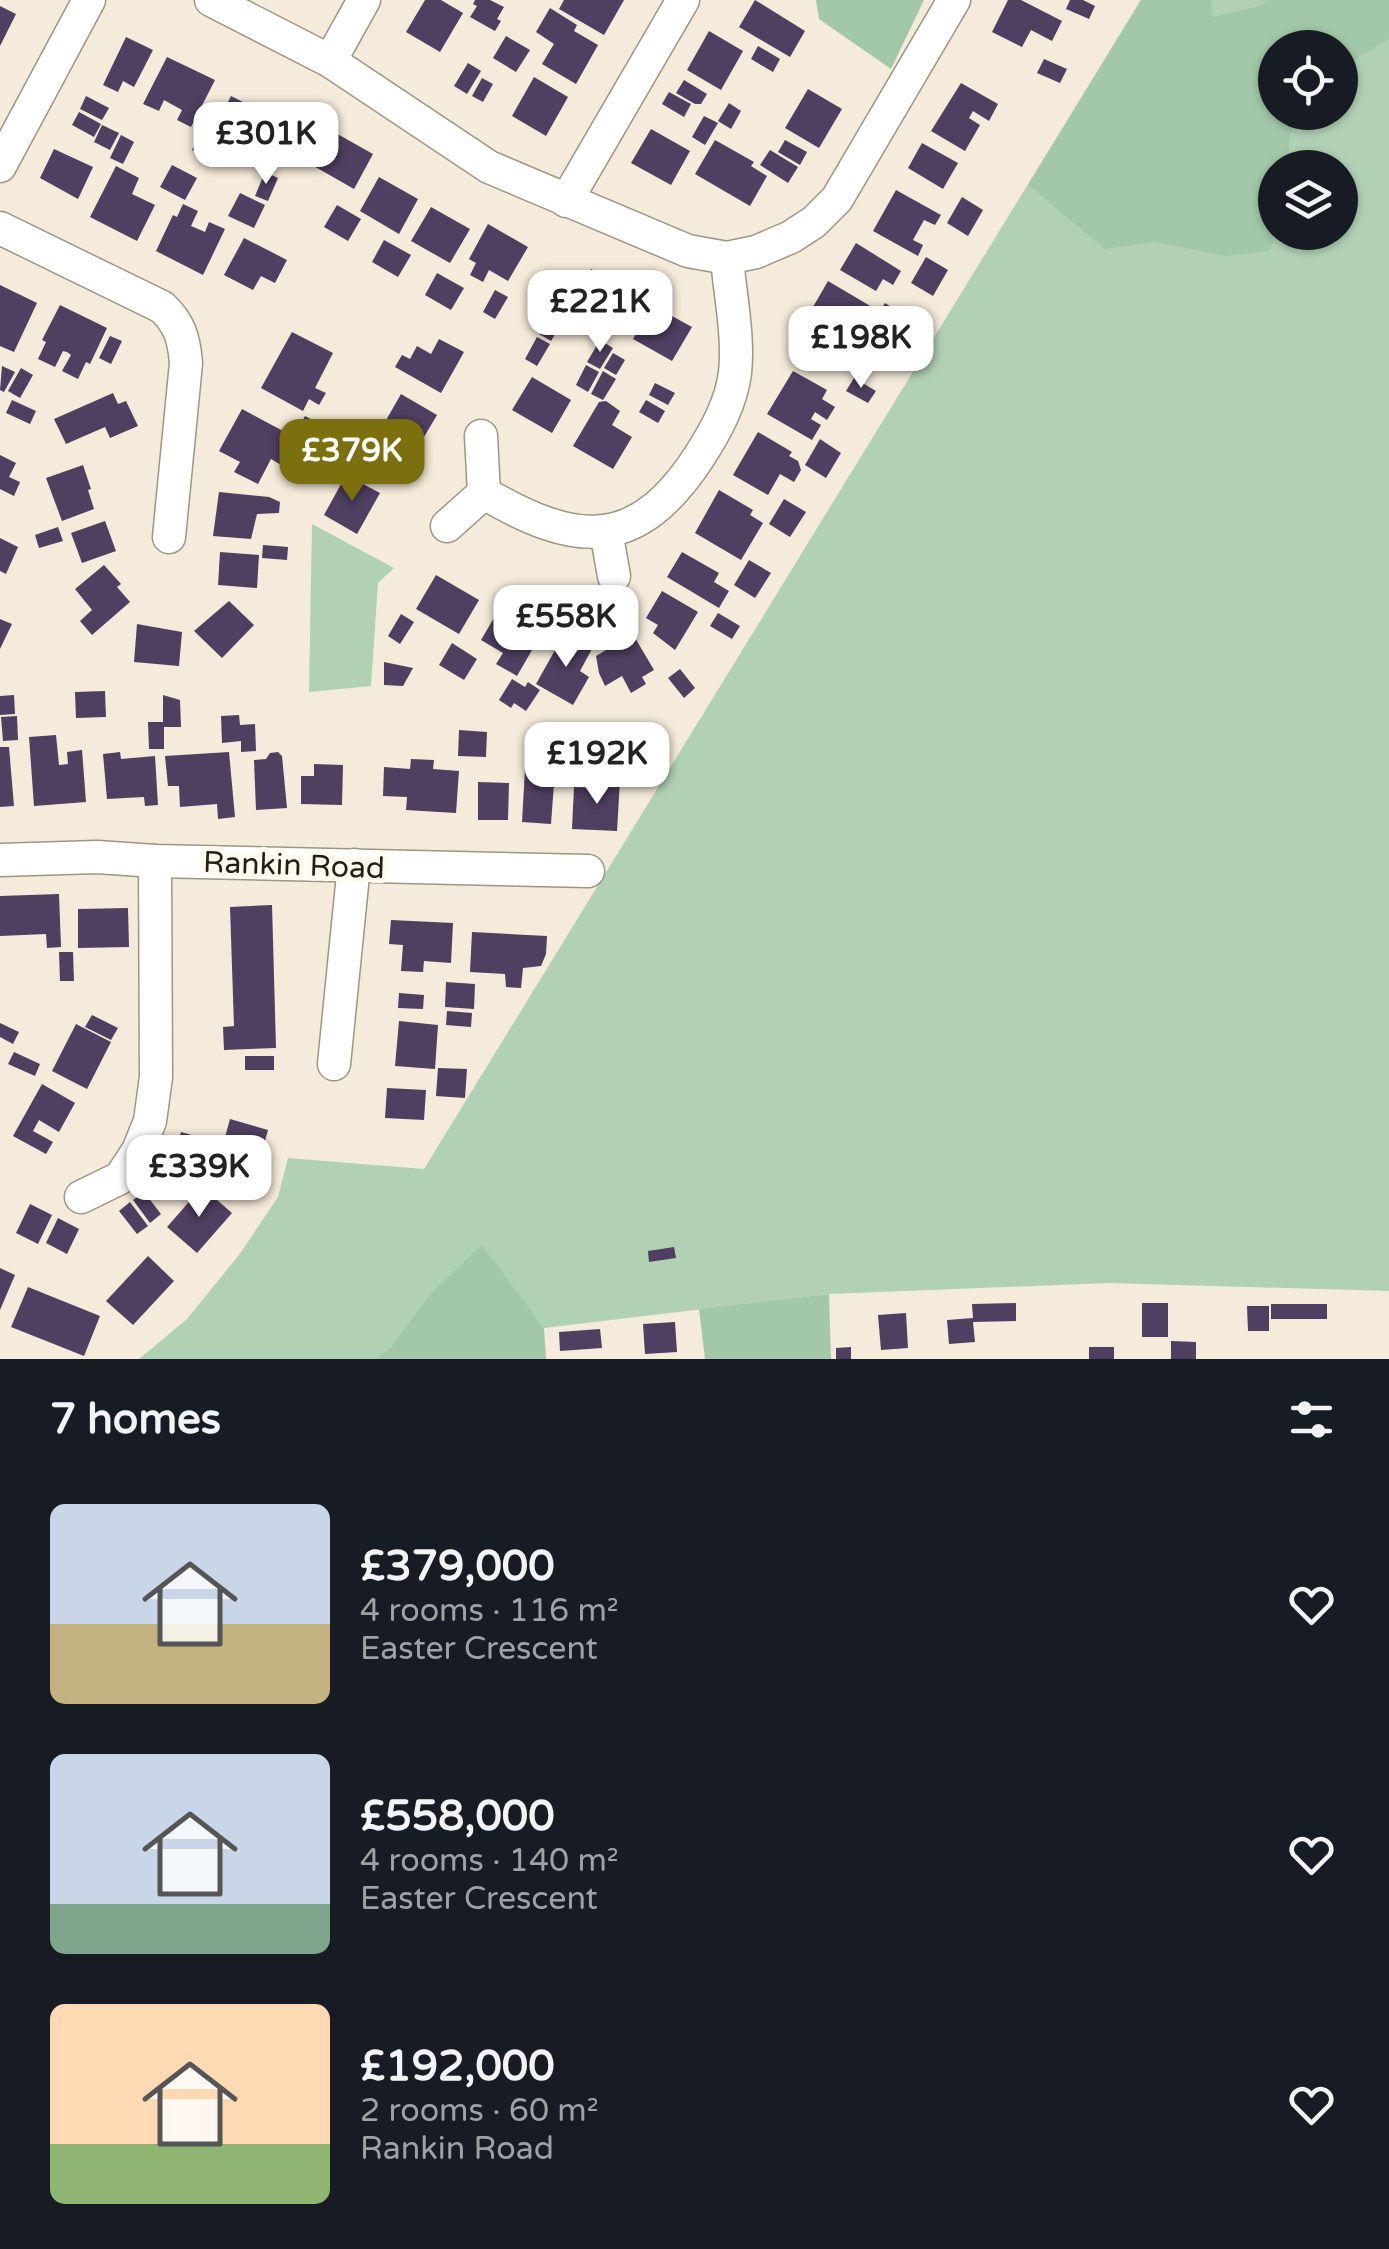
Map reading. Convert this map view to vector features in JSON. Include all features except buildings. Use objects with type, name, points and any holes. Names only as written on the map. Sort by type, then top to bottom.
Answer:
[{"type":"street","points":[[0,166],[89,0]]},
{"type":"street","points":[[210,0],[330,61],[489,167],[688,250],[727,258],[756,252],[790,238],[814,222],[837,199],[954,0]]},
{"type":"street","points":[[330,61],[364,0]]},
{"type":"street","points":[[566,201],[682,0]]},
{"type":"street","points":[[0,228],[162,307],[176,320],[186,363],[169,537]]},
{"type":"street","points":[[484,492],[542,524],[572,532],[606,531],[632,524],[654,512],[679,487],[722,418],[735,374],[727,258]]},
{"type":"street","points":[[481,436],[484,492]]},
{"type":"street","points":[[447,526],[484,492]]},
{"type":"street","points":[[606,531],[614,576]]},
{"type":"street","name":"Rankin Road","points":[[0,860],[97,856],[155,861],[588,871]]},
{"type":"street","points":[[81,1196],[120,1178],[138,1151],[154,1100],[155,861]]},
{"type":"street","points":[[334,1064],[354,865]]},
{"type":"green space","points":[[816,0],[924,0],[891,69],[819,19]]},
{"type":"green space","points":[[1141,0],[1389,0],[1389,1291],[1108,1283],[829,1294],[544,1328],[481,1246],[391,1347],[375,1359],[139,1359],[187,1319],[239,1255],[278,1197],[288,1158],[424,1169]]},
{"type":"green space","points":[[1141,0],[1211,0],[1213,17],[1259,6],[1268,0],[1389,0],[1389,39],[1358,57],[1358,30],[1258,30],[1258,130],[1293,130],[1289,150],[1258,150],[1258,250],[1270,251],[1225,256],[1155,242],[1105,249],[1028,185]]},
{"type":"green space","points":[[312,524],[394,568],[378,583],[371,686],[309,692]]},
{"type":"green space","points":[[482,1245],[544,1328],[546,1359],[375,1359],[391,1347],[433,1291]]},
{"type":"green space","points":[[829,1294],[831,1359],[705,1359],[699,1309]]}]
